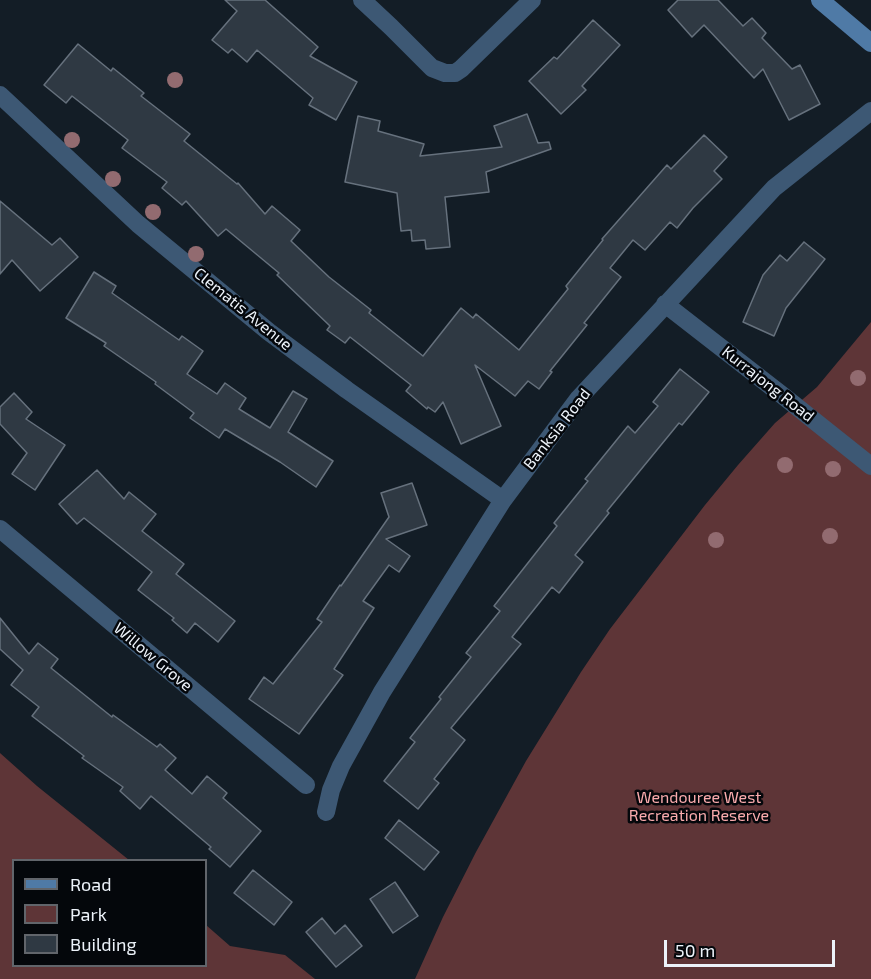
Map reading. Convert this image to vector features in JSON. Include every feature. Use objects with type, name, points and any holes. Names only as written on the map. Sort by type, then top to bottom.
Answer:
[{"type":"street","points":[[362,0],[432,68],[446,73],[455,73],[532,0]]},
{"type":"street","points":[[820,0],[871,43]]},
{"type":"street","name":"Clematis Avenue","points":[[0,95],[138,224],[269,332],[356,397],[503,500]]},
{"type":"street","name":"Banksia Road","points":[[326,812],[331,790],[341,766],[371,711],[503,500],[579,398],[774,188],[871,111]]},
{"type":"street","name":"Kurrajong Road","points":[[665,304],[871,466]]},
{"type":"street","name":"Willow Grove","points":[[0,529],[306,785]]},
{"type":"green space","name":"Wendouree West Recreation Reserve","points":[[871,322],[871,979],[415,979],[476,852],[526,761],[610,629],[738,465],[775,423],[817,387]]},
{"type":"green space","points":[[0,753],[128,859],[12,859],[12,967],[207,967],[207,926],[230,946],[285,955],[315,979],[0,979]]},
{"type":"building","points":[[225,0],[265,0],[318,47],[310,56],[357,82],[336,120],[309,105],[313,98],[257,50],[247,62],[232,49],[228,53],[212,40],[237,11]]},
{"type":"building","points":[[678,0],[718,0],[743,26],[752,18],[766,33],[762,38],[792,69],[800,65],[820,104],[789,120],[763,69],[754,78],[704,25],[692,37],[668,10]]},
{"type":"building","points":[[593,20],[620,45],[582,86],[586,90],[561,114],[529,81],[554,57],[557,59]]},
{"type":"building","points":[[78,44],[111,71],[113,68],[144,93],[141,96],[190,134],[184,141],[238,183],[265,214],[272,206],[300,230],[291,241],[329,277],[371,310],[369,313],[423,356],[461,308],[473,318],[476,314],[519,350],[568,289],[566,286],[602,239],[667,165],[671,169],[704,135],[727,157],[714,171],[722,179],[677,228],[670,222],[645,250],[633,240],[610,268],[621,277],[584,323],[587,325],[550,371],[552,372],[539,389],[528,381],[515,396],[475,365],[501,426],[461,444],[443,402],[435,412],[428,407],[427,409],[406,391],[411,385],[350,337],[345,343],[327,330],[330,326],[277,275],[279,273],[226,229],[218,236],[186,201],[182,205],[162,188],[167,182],[122,148],[128,140],[72,96],[66,103],[44,85]]},
{"type":"building","points":[[527,114],[538,143],[549,142],[551,149],[486,172],[489,192],[445,197],[450,247],[426,249],[425,240],[412,241],[411,230],[401,231],[397,193],[345,182],[358,116],[380,121],[378,131],[424,144],[420,156],[502,147],[494,126]]},
{"type":"building","points":[[0,201],[52,245],[60,238],[78,257],[40,291],[12,260],[0,274]]},
{"type":"building","points":[[804,242],[825,259],[786,308],[774,336],[743,322],[763,275],[780,255],[787,261]]},
{"type":"building","points":[[94,272],[116,286],[112,293],[179,340],[182,336],[203,351],[187,374],[217,394],[225,383],[246,398],[239,409],[270,428],[293,391],[307,399],[288,432],[333,461],[316,487],[225,429],[219,438],[190,418],[194,413],[155,384],[156,382],[104,346],[106,343],[66,318]]},
{"type":"building","points":[[680,369],[709,392],[682,425],[679,423],[607,511],[609,513],[575,555],[583,562],[559,593],[552,587],[512,637],[521,644],[451,728],[465,740],[434,779],[439,783],[418,809],[384,781],[415,742],[410,738],[471,657],[466,653],[500,611],[494,606],[557,526],[554,523],[588,481],[585,479],[628,426],[635,433],[658,406],[653,402]]},
{"type":"building","points":[[14,393],[32,412],[26,419],[65,445],[35,490],[12,474],[27,453],[0,424],[0,407]]},
{"type":"building","points":[[97,470],[124,499],[129,492],[156,514],[142,531],[184,564],[176,574],[235,621],[218,642],[195,623],[187,633],[172,620],[174,618],[138,590],[152,572],[84,518],[77,524],[59,504]]},
{"type":"building","points":[[412,483],[427,525],[386,539],[410,556],[399,572],[389,565],[363,601],[374,608],[334,669],[343,675],[299,734],[249,699],[264,677],[273,684],[322,622],[317,619],[389,517],[381,493]]},
{"type":"building","points":[[0,618],[29,654],[38,643],[58,659],[51,668],[112,717],[113,715],[157,747],[160,744],[176,758],[165,770],[192,794],[207,776],[227,793],[223,798],[261,831],[230,867],[209,849],[211,847],[151,796],[140,809],[120,791],[123,787],[82,758],[84,756],[32,716],[39,707],[11,685],[23,670],[0,649]]},
{"type":"building","points":[[399,820],[439,852],[424,870],[385,838]]},
{"type":"building","points":[[253,870],[292,902],[274,925],[234,893]]},
{"type":"building","points":[[395,882],[418,916],[393,933],[370,899]]},
{"type":"building","points":[[322,918],[335,934],[345,925],[362,946],[336,967],[306,932]]}]
